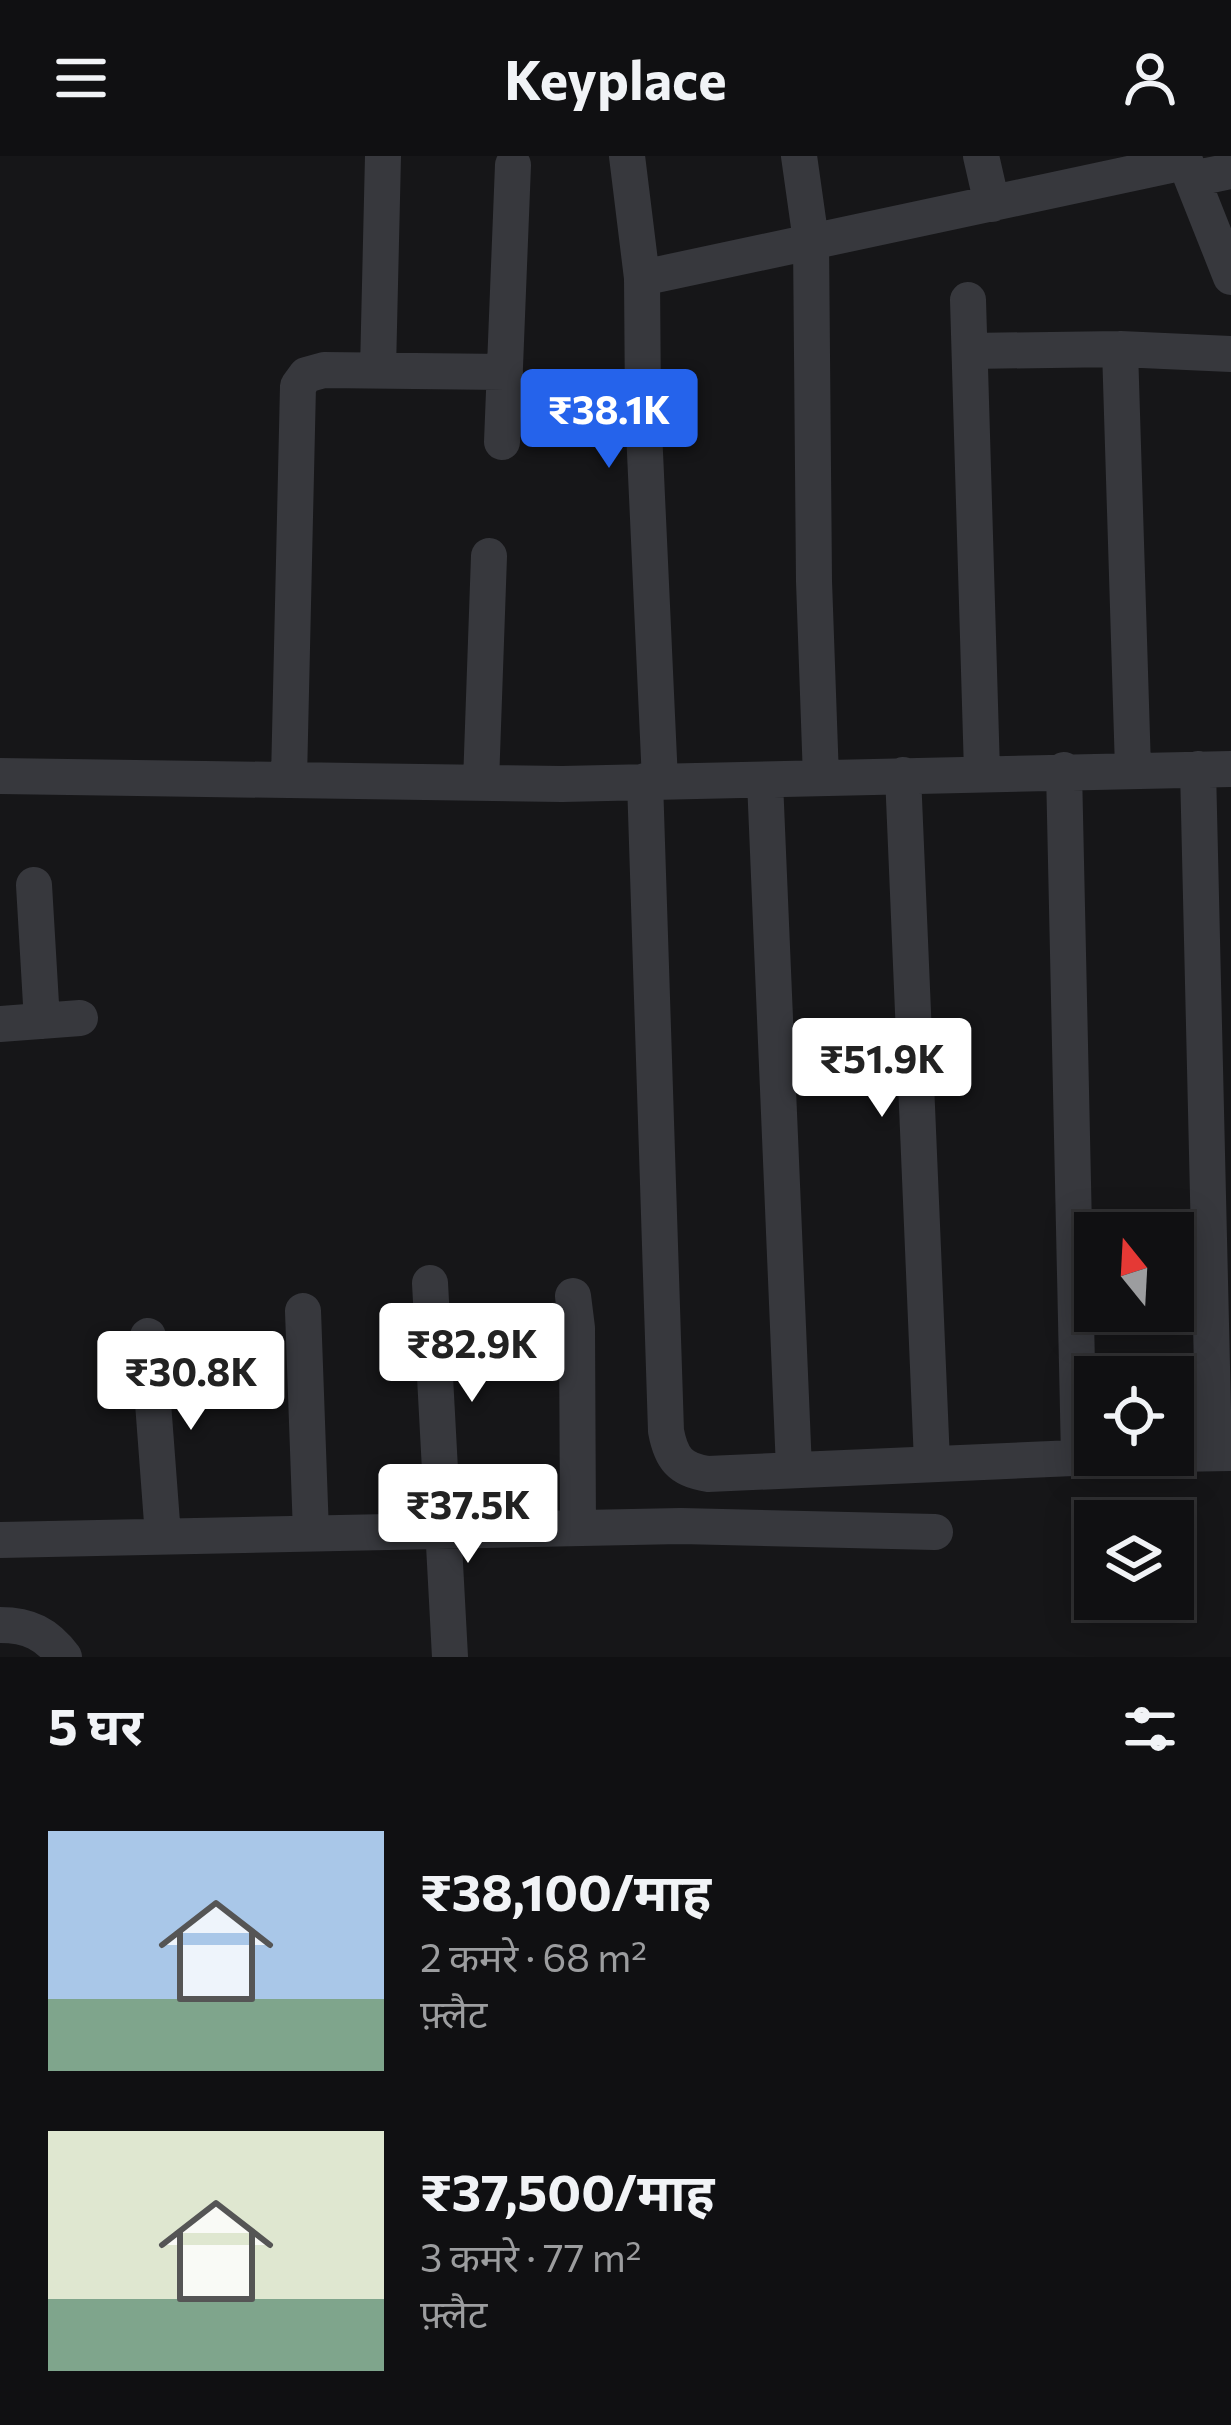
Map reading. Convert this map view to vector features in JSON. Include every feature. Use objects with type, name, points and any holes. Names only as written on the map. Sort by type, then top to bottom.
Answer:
[{"type":"street","points":[[378,370],[382,156]]},
{"type":"street","points":[[627,156],[642,278],[669,1448],[688,1471],[708,1474],[1074,1457]]},
{"type":"street","points":[[799,156],[811,242],[821,778]]},
{"type":"street","points":[[981,156],[992,204]]},
{"type":"street","points":[[502,442],[513,165]]},
{"type":"street","points":[[642,278],[1187,166],[1231,170]]},
{"type":"street","points":[[1187,166],[1231,277]]},
{"type":"street","points":[[968,300],[982,772]]},
{"type":"street","points":[[970,351],[1120,349],[1231,354]]},
{"type":"street","points":[[1120,349],[1133,769]]},
{"type":"street","points":[[289,779],[298,386],[306,376],[324,370],[506,372]]},
{"type":"street","points":[[481,782],[488,556]]},
{"type":"street","points":[[0,776],[765,781],[1214,769],[1222,1453]]},
{"type":"street","points":[[1064,770],[1077,1356]]},
{"type":"street","points":[[903,775],[932,1462]]},
{"type":"street","points":[[765,781],[794,1469]]},
{"type":"street","points":[[34,885],[42,1021]]},
{"type":"street","points":[[0,1024],[80,1018]]},
{"type":"street","points":[[430,1283],[450,1657]]},
{"type":"street","points":[[573,1296],[578,1528]]},
{"type":"street","points":[[303,1311],[311,1533]]},
{"type":"street","points":[[148,1336],[163,1536]]},
{"type":"street","points":[[0,1540],[681,1526],[935,1532]]},
{"type":"street","points":[[0,1625],[43,1633],[64,1657]]}]
